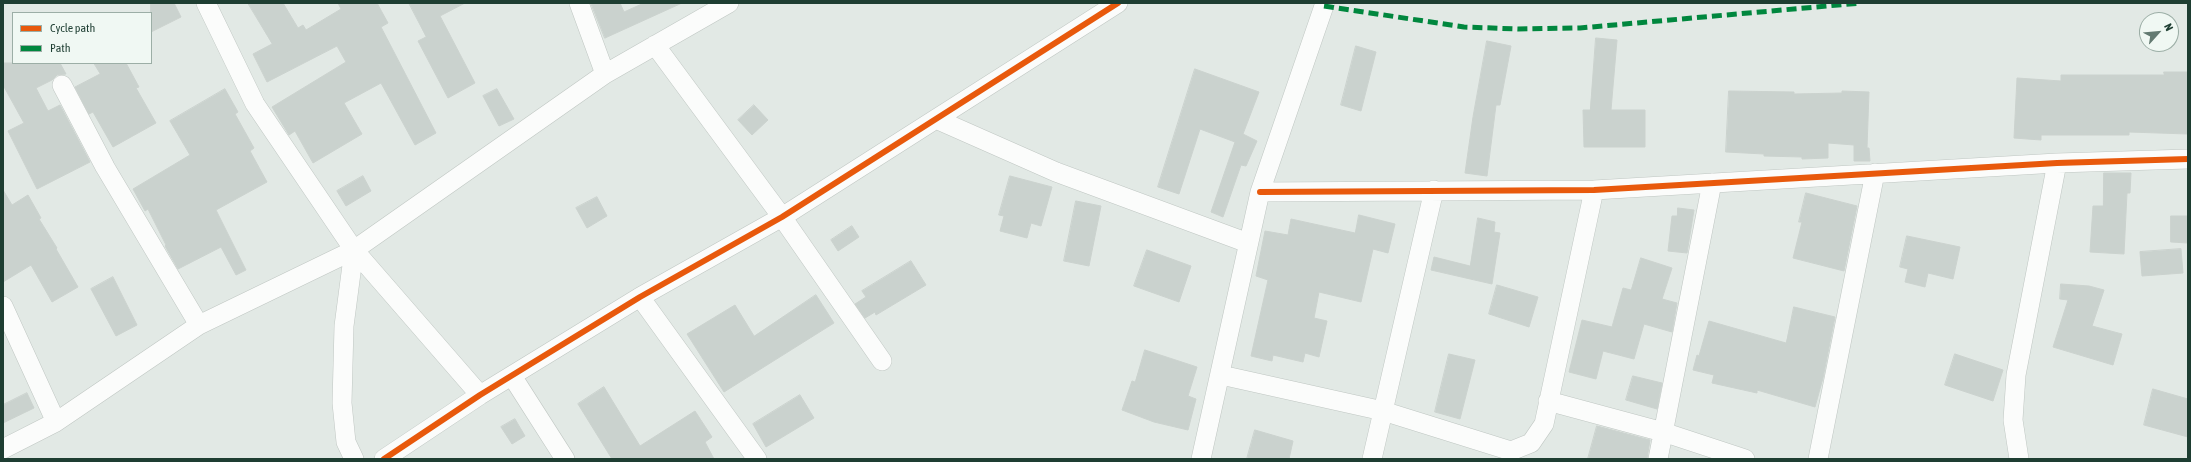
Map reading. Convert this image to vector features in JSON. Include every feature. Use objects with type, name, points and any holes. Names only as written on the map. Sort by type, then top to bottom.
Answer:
[{"type":"street","points":[[206,3],[255,104],[354,250],[480,395]]},
{"type":"street","points":[[579,3],[605,74]]},
{"type":"street","points":[[3,449],[56,422],[199,325],[354,250],[605,74],[729,3]]},
{"type":"street","points":[[384,459],[480,395],[640,297],[782,218],[1118,3]]},
{"type":"street","points":[[1201,459],[1221,375],[1260,192],[1325,3]]},
{"type":"street","points":[[655,45],[782,218],[882,360]]},
{"type":"street","points":[[62,85],[105,167],[199,325]]},
{"type":"street","points":[[936,119],[1056,172],[1248,243]]},
{"type":"street","points":[[1260,192],[1594,190],[2057,163],[2188,159]]},
{"type":"street","points":[[2019,459],[2013,420],[2016,375],[2057,163]]},
{"type":"street","points":[[1818,459],[1875,173]]},
{"type":"street","points":[[1658,459],[1712,182]]},
{"type":"street","points":[[1372,459],[1434,190]]},
{"type":"street","points":[[1221,375],[1383,411],[1511,451],[1531,443],[1544,424],[1594,190]]},
{"type":"street","points":[[354,250],[344,326],[342,402],[346,442],[354,459]]},
{"type":"street","points":[[640,297],[758,459]]},
{"type":"street","points":[[3,306],[56,422]]},
{"type":"street","points":[[512,376],[565,459]]},
{"type":"street","points":[[1548,401],[1663,432],[1745,459]]},
{"type":"building","points":[[151,3],[174,3],[181,17],[152,32]]},
{"type":"building","points":[[248,3],[283,3],[298,28],[303,25],[306,30],[341,9],[338,3],[377,3],[388,23],[381,27],[436,133],[415,145],[381,83],[344,103],[362,134],[313,163],[295,131],[289,135],[272,107],[346,62],[337,46],[267,82],[253,54],[272,44]]},
{"type":"building","points":[[409,3],[465,3],[440,16],[475,83],[448,98],[418,41],[426,37]]},
{"type":"building","points":[[591,3],[620,3],[624,12],[644,3],[682,3],[605,38]]},
{"type":"building","points":[[1596,38],[1617,40],[1611,110],[1645,110],[1645,147],[1584,147],[1583,110],[1590,110]]},
{"type":"building","points":[[1487,41],[1511,46],[1500,105],[1496,105],[1487,176],[1465,173],[1473,117]]},
{"type":"building","points":[[1356,46],[1376,52],[1361,111],[1341,105]]},
{"type":"building","points":[[3,63],[61,64],[66,74],[57,75],[52,80],[36,88],[48,111],[60,105],[90,162],[37,189],[8,131],[24,123],[3,85]]},
{"type":"building","points":[[95,64],[127,64],[139,87],[136,88],[156,123],[113,147],[93,112],[89,114],[75,87],[100,74]]},
{"type":"building","points":[[1195,69],[1259,92],[1243,134],[1257,141],[1246,166],[1241,165],[1223,217],[1211,212],[1235,142],[1200,129],[1179,194],[1158,187]]},
{"type":"building","points":[[2164,72],[2188,72],[2188,134],[2129,132],[2129,135],[2041,135],[2041,140],[2014,138],[2017,78],[2061,81],[2061,75],[2164,75]]},
{"type":"building","points":[[225,89],[238,112],[235,114],[254,148],[250,151],[267,182],[216,210],[246,270],[236,275],[221,247],[178,269],[165,246],[166,245],[148,209],[145,211],[133,189],[190,155],[170,121]]},
{"type":"building","points":[[497,89],[514,119],[499,126],[483,96]]},
{"type":"building","points":[[1729,91],[1794,92],[1794,94],[1842,93],[1842,91],[1869,92],[1867,148],[1869,148],[1870,161],[1854,161],[1854,145],[1828,143],[1828,158],[1802,159],[1802,157],[1764,156],[1764,154],[1726,152]]},
{"type":"building","points":[[754,105],[768,120],[752,135],[738,120]]},
{"type":"building","points":[[2104,173],[2131,173],[2130,193],[2127,193],[2124,254],[2090,252],[2093,206],[2103,206]]},
{"type":"building","points":[[363,176],[371,191],[346,206],[337,191]]},
{"type":"building","points":[[1010,176],[1052,187],[1041,226],[1031,223],[1027,238],[1000,231],[1004,216],[999,215]]},
{"type":"building","points":[[3,190],[12,205],[28,195],[41,218],[39,219],[78,287],[52,302],[31,265],[3,282]]},
{"type":"building","points":[[1806,193],[1857,206],[1844,271],[1793,258],[1802,222],[1799,222]]},
{"type":"building","points":[[597,197],[607,216],[587,228],[576,208]]},
{"type":"building","points":[[1076,201],[1101,206],[1089,266],[1064,261]]},
{"type":"building","points":[[1678,208],[1694,210],[1687,253],[1668,251],[1672,216],[1677,216]]},
{"type":"building","points":[[1359,215],[1395,224],[1388,253],[1373,249],[1361,302],[1319,292],[1314,318],[1327,321],[1319,357],[1305,353],[1303,362],[1273,355],[1272,361],[1251,356],[1268,280],[1256,276],[1265,231],[1288,235],[1291,219],[1355,233]]},
{"type":"building","points":[[2171,216],[2188,216],[2188,243],[2171,242]]},
{"type":"building","points":[[1478,218],[1495,222],[1494,232],[1500,233],[1492,284],[1431,270],[1434,257],[1470,266]]},
{"type":"building","points":[[852,226],[859,237],[838,251],[831,240]]},
{"type":"building","points":[[1907,236],[1960,247],[1953,279],[1928,273],[1925,287],[1905,282],[1908,269],[1900,267]]},
{"type":"building","points":[[2181,249],[2183,273],[2142,276],[2140,252]]},
{"type":"building","points":[[1147,250],[1191,266],[1179,302],[1134,286]]},
{"type":"building","points":[[1641,258],[1672,268],[1662,299],[1677,303],[1672,332],[1644,324],[1634,359],[1603,351],[1596,379],[1569,372],[1582,320],[1612,327],[1623,288],[1631,290]]},
{"type":"building","points":[[911,261],[926,285],[876,315],[875,312],[865,318],[855,304],[866,297],[862,291]]},
{"type":"building","points":[[113,277],[137,325],[116,336],[91,289]]},
{"type":"building","points":[[2061,284],[2089,286],[2104,290],[2092,326],[2122,334],[2113,365],[2053,347],[2068,300],[2060,299]]},
{"type":"building","points":[[1497,285],[1538,297],[1529,327],[1489,314]]},
{"type":"building","points":[[816,295],[834,323],[724,392],[687,334],[735,305],[754,336]]},
{"type":"building","points":[[1794,307],[1835,317],[1823,378],[1815,407],[1757,390],[1757,393],[1712,383],[1714,375],[1693,370],[1697,355],[1699,356],[1709,321],[1786,343]]},
{"type":"building","points":[[1145,350],[1197,367],[1188,396],[1196,399],[1188,430],[1154,422],[1122,410],[1132,381],[1135,382]]},
{"type":"building","points":[[1449,354],[1475,360],[1460,419],[1435,412]]},
{"type":"building","points":[[1955,354],[2003,370],[1993,401],[1945,385]]},
{"type":"building","points":[[1633,376],[1662,383],[1657,409],[1626,400]]},
{"type":"building","points":[[604,387],[640,446],[695,411],[712,437],[705,442],[714,459],[612,459],[578,404]]},
{"type":"building","points":[[2153,389],[2188,399],[2188,437],[2144,425]]},
{"type":"building","points":[[27,393],[34,408],[3,423],[3,405]]},
{"type":"building","points":[[800,395],[814,418],[766,447],[753,424]]},
{"type":"building","points":[[515,419],[525,436],[512,444],[501,427]]},
{"type":"building","points":[[1597,426],[1650,440],[1647,459],[1588,459]]},
{"type":"building","points":[[1255,430],[1293,441],[1289,459],[1247,459]]},
{"type":"marked path","points":[[1324,6],[1464,27],[1518,29],[1580,28],[1861,3]]},
{"type":"cycle path","points":[[384,459],[480,395],[640,297],[782,217],[1118,3]]},
{"type":"cycle path","points":[[1260,192],[1594,190],[2057,163],[2188,159]]}]
